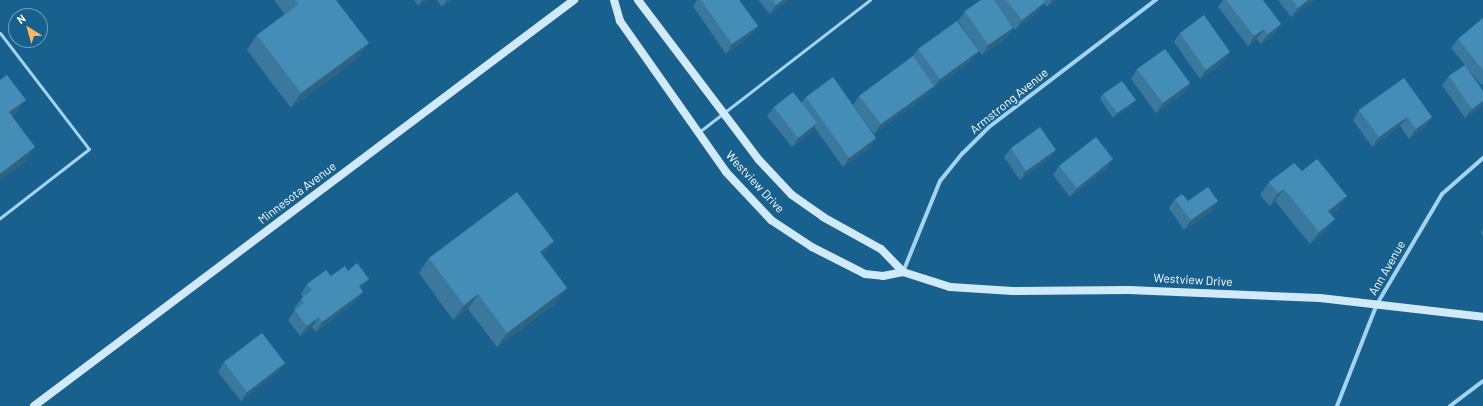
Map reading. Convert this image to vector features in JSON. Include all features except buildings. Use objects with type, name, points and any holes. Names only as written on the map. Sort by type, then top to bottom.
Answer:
[{"type":"main road","name":"Minnesota Avenue","points":[[34,406],[574,0]]},
{"type":"main road","name":"Westview Drive","points":[[614,0],[620,21],[726,172],[771,220],[812,247],[865,274],[883,276],[904,272]]},
{"type":"main road","name":"Westview Drive","points":[[638,0],[759,160],[792,195],[823,217],[881,249],[904,272],[950,287],[1013,292],[1129,290],[1320,298],[1483,316]]},
{"type":"street","name":"Armstrong Avenue","points":[[904,272],[940,181],[963,152],[989,127],[1156,0]]},
{"type":"street","name":"Ann Avenue","points":[[1337,406],[1378,304],[1442,194],[1483,158]]},
{"type":"street","points":[[1450,406],[1483,381]]},
{"type":"lane","points":[[698,132],[870,0]]},
{"type":"lane","points":[[0,33],[89,149],[0,218]]}]
